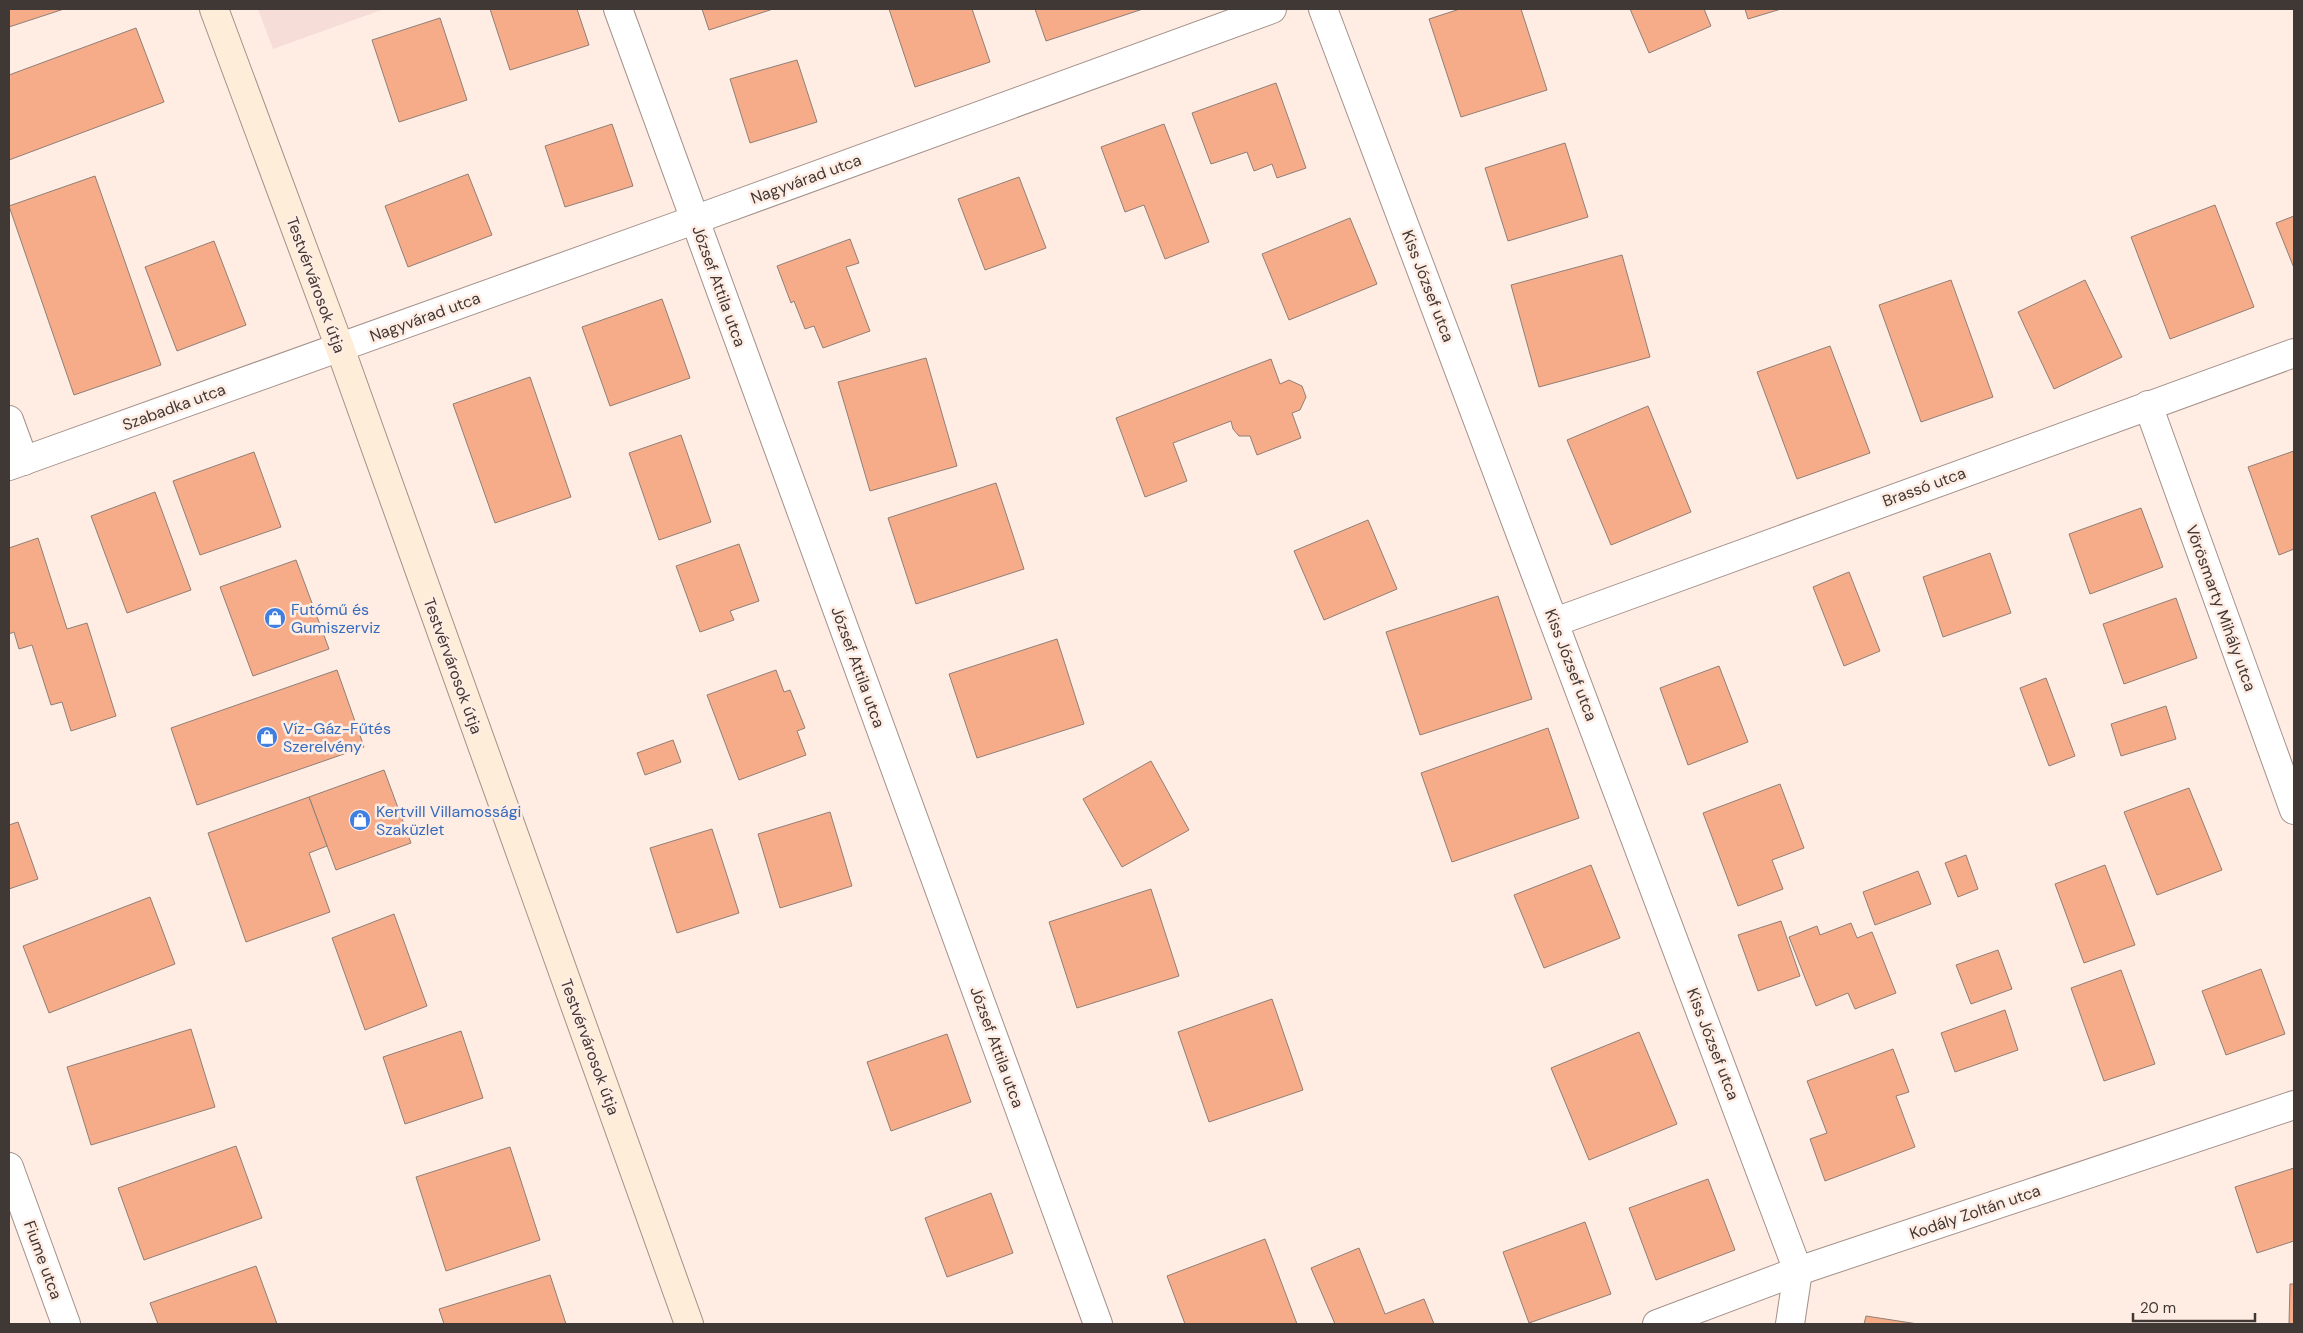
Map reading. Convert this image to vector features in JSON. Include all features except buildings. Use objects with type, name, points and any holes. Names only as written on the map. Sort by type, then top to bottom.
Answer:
[{"type":"street","name":"Testvérvárosok útja","points":[[214,9],[340,348],[689,1324]]},
{"type":"street","name":"József Attila utca","points":[[618,9],[1098,1324]]},
{"type":"street","name":"Nagyvárad utca","points":[[340,348],[1272,9]]},
{"type":"street","name":"Kiss József utca","points":[[1323,9],[1798,1271],[1790,1324]]},
{"type":"street","name":"Szabadka utca","points":[[16,463],[340,348]]},
{"type":"street","name":"Brassó utca","points":[[1554,622],[2294,353]]},
{"type":"street","name":"Vörösmarty Mihály utca","points":[[2148,405],[2294,810]]},
{"type":"street","points":[[9,420],[16,463]]},
{"type":"street","name":"Kodály Zoltán utca","points":[[1657,1324],[1798,1271],[2294,1105]]},
{"type":"street","name":"Fiume utca","points":[[9,1167],[66,1324]]},
{"type":"shaded area","points":[[258,9],[384,9],[273,49]]},
{"type":"place","name":"Futómű és Gumiszerviz","points":[[275,618]]},
{"type":"place","name":"Víz-Gáz-Fűtés Szerelvény","points":[[267,737]]},
{"type":"place","name":"Kertvill Villamossági Szaküzlet","points":[[360,820]]}]
